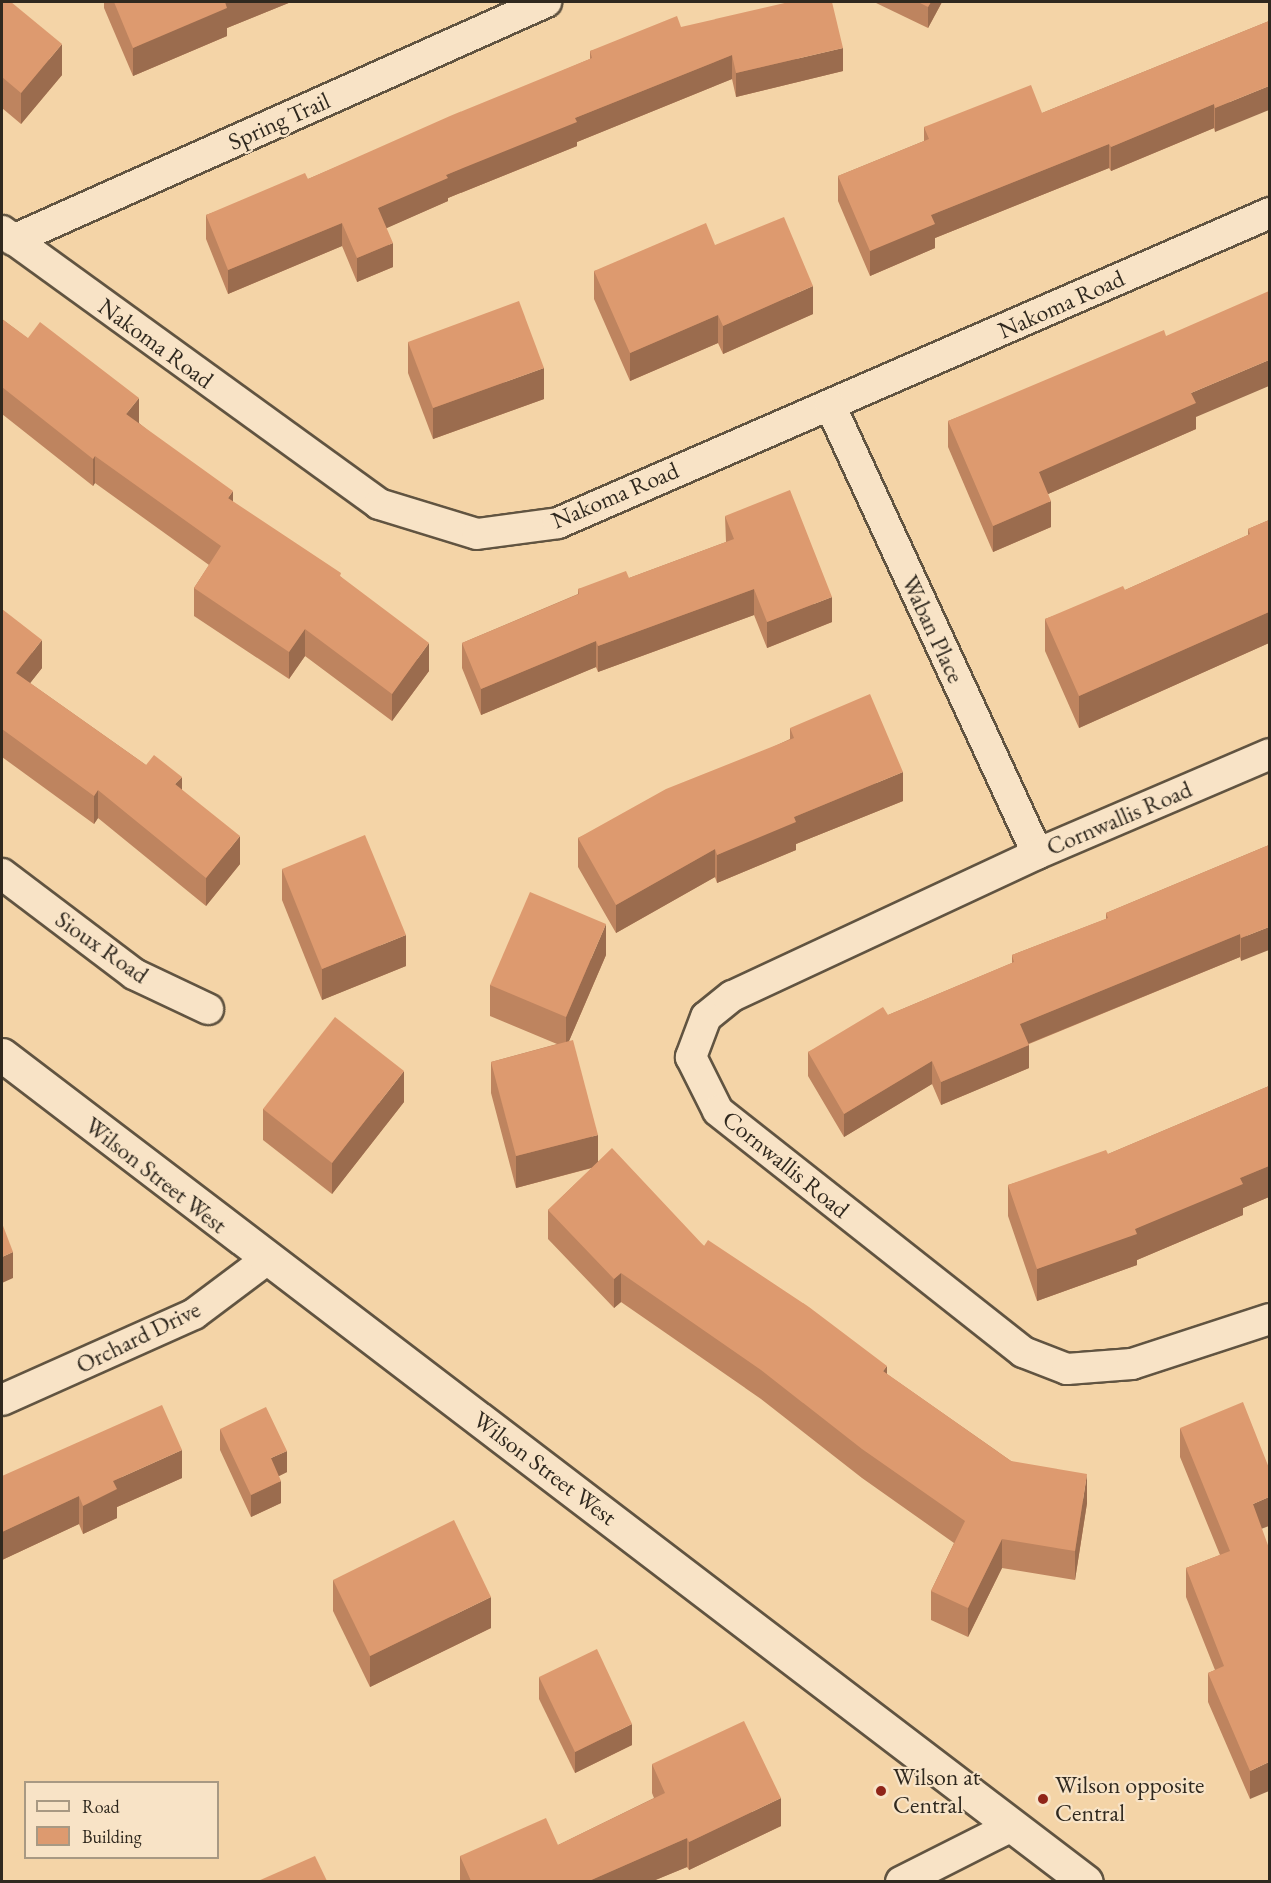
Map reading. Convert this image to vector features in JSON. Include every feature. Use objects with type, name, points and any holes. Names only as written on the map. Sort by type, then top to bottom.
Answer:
[{"type":"main road","name":"Wilson Street West","points":[[2,1055],[266,1260],[536,1460],[1010,1827],[1086,1881]]},
{"type":"street","name":"Spring Trail","points":[[7,236],[546,2]]},
{"type":"street","name":"Nakoma Road","points":[[7,236],[379,504],[477,534],[558,523],[1269,213]]},
{"type":"street","name":"Waban Place","points":[[830,405],[1036,854]]},
{"type":"street","name":"Cornwallis Road","points":[[1269,753],[1036,854],[732,996],[706,1017],[691,1057],[718,1111],[1023,1352],[1067,1369],[1132,1364],[1269,1319]]},
{"type":"street","name":"Sioux Road","points":[[2,874],[134,974],[208,1009]]},
{"type":"street","name":"Orchard Drive","points":[[2,1400],[194,1314],[266,1260]]},
{"type":"street","points":[[901,1881],[1010,1827]]},
{"type":"building","points":[[2,2],[11,2],[62,44],[21,93],[2,77]]},
{"type":"building","points":[[114,2],[225,2],[227,8],[133,48]]},
{"type":"building","points":[[789,2],[832,2],[843,48],[736,73],[732,55],[575,118],[577,122],[446,175],[448,178],[378,208],[393,243],[357,258],[342,223],[228,270],[206,215],[305,173],[308,179],[450,116],[592,58],[590,51],[677,16],[681,27]]},
{"type":"building","points":[[918,2],[931,2],[928,7]]},
{"type":"building","points":[[1269,21],[1269,86],[1215,108],[1214,104],[1111,147],[1109,144],[931,215],[935,224],[870,251],[838,176],[929,139],[924,127],[1031,85],[1042,113]]},
{"type":"building","points":[[784,217],[813,286],[723,326],[718,315],[630,353],[594,271],[706,223],[715,245]]},
{"type":"building","points":[[1269,291],[1269,360],[1191,393],[1196,403],[1039,472],[1051,501],[993,526],[948,421],[1164,330],[1166,336]]},
{"type":"building","points":[[519,301],[544,368],[433,408],[408,342]]},
{"type":"building","points":[[2,319],[28,338],[40,322],[139,398],[126,414],[233,491],[228,498],[341,573],[340,576],[429,643],[392,694],[305,629],[289,652],[194,588],[221,546],[95,456],[93,459],[2,387]]},
{"type":"building","points":[[790,490],[832,597],[767,622],[754,589],[598,646],[596,641],[481,689],[462,643],[579,594],[578,589],[626,571],[629,578],[734,539],[725,516]]},
{"type":"building","points":[[1269,520],[1269,612],[1079,696],[1045,619],[1123,586],[1125,590],[1250,534],[1248,529]]},
{"type":"building","points":[[2,609],[42,640],[16,673],[146,765],[154,755],[182,777],[175,784],[240,836],[206,878],[98,790],[94,796],[2,729]]},
{"type":"building","points":[[870,694],[903,772],[794,817],[796,822],[717,855],[715,849],[616,905],[578,838],[666,789],[794,738],[790,728]]},
{"type":"building","points":[[365,835],[406,935],[322,969],[282,869]]},
{"type":"building","points":[[1269,845],[1269,927],[1241,938],[1240,934],[1020,1024],[1029,1045],[941,1082],[932,1061],[844,1114],[808,1052],[883,1007],[888,1015],[1014,962],[1012,955],[1108,918],[1106,913]]},
{"type":"building","points":[[530,892],[606,924],[566,1017],[490,985]]},
{"type":"building","points":[[335,1017],[404,1071],[332,1163],[263,1109]]},
{"type":"building","points":[[573,1040],[598,1135],[516,1156],[491,1062]]},
{"type":"building","points":[[1269,1086],[1269,1166],[1240,1178],[1243,1184],[1135,1229],[1137,1234],[1037,1269],[1008,1185],[1106,1150],[1108,1154]]},
{"type":"building","points":[[612,1148],[704,1246],[708,1240],[809,1307],[887,1366],[883,1371],[1011,1461],[1087,1474],[1075,1551],[1002,1539],[968,1608],[931,1591],[965,1521],[862,1449],[761,1370],[621,1273],[614,1279],[548,1210]]},
{"type":"building","points":[[2,1223],[13,1252],[2,1257]]},
{"type":"building","points":[[1243,1402],[1269,1468],[1269,1497],[1253,1504],[1269,1548],[1269,1762],[1250,1771],[1208,1673],[1224,1666],[1186,1568],[1230,1551],[1180,1428]]},
{"type":"building","points":[[162,1405],[182,1450],[113,1481],[117,1489],[83,1506],[79,1496],[2,1532],[2,1476]]},
{"type":"building","points":[[266,1407],[287,1451],[271,1458],[281,1481],[251,1495],[220,1429]]},
{"type":"building","points":[[454,1520],[491,1597],[370,1656],[333,1580]]},
{"type":"building","points":[[597,1649],[632,1724],[575,1752],[539,1677]]},
{"type":"building","points":[[744,1721],[781,1798],[689,1842],[687,1838],[589,1881],[471,1881],[460,1856],[546,1818],[558,1845],[665,1793],[652,1764]]},
{"type":"building","points":[[315,1856],[327,1881],[258,1881]]},
{"type":"place","name":"Wilson at Central","points":[[881,1791]]},
{"type":"place","name":"Wilson opposite Central","points":[[1043,1799]]}]
